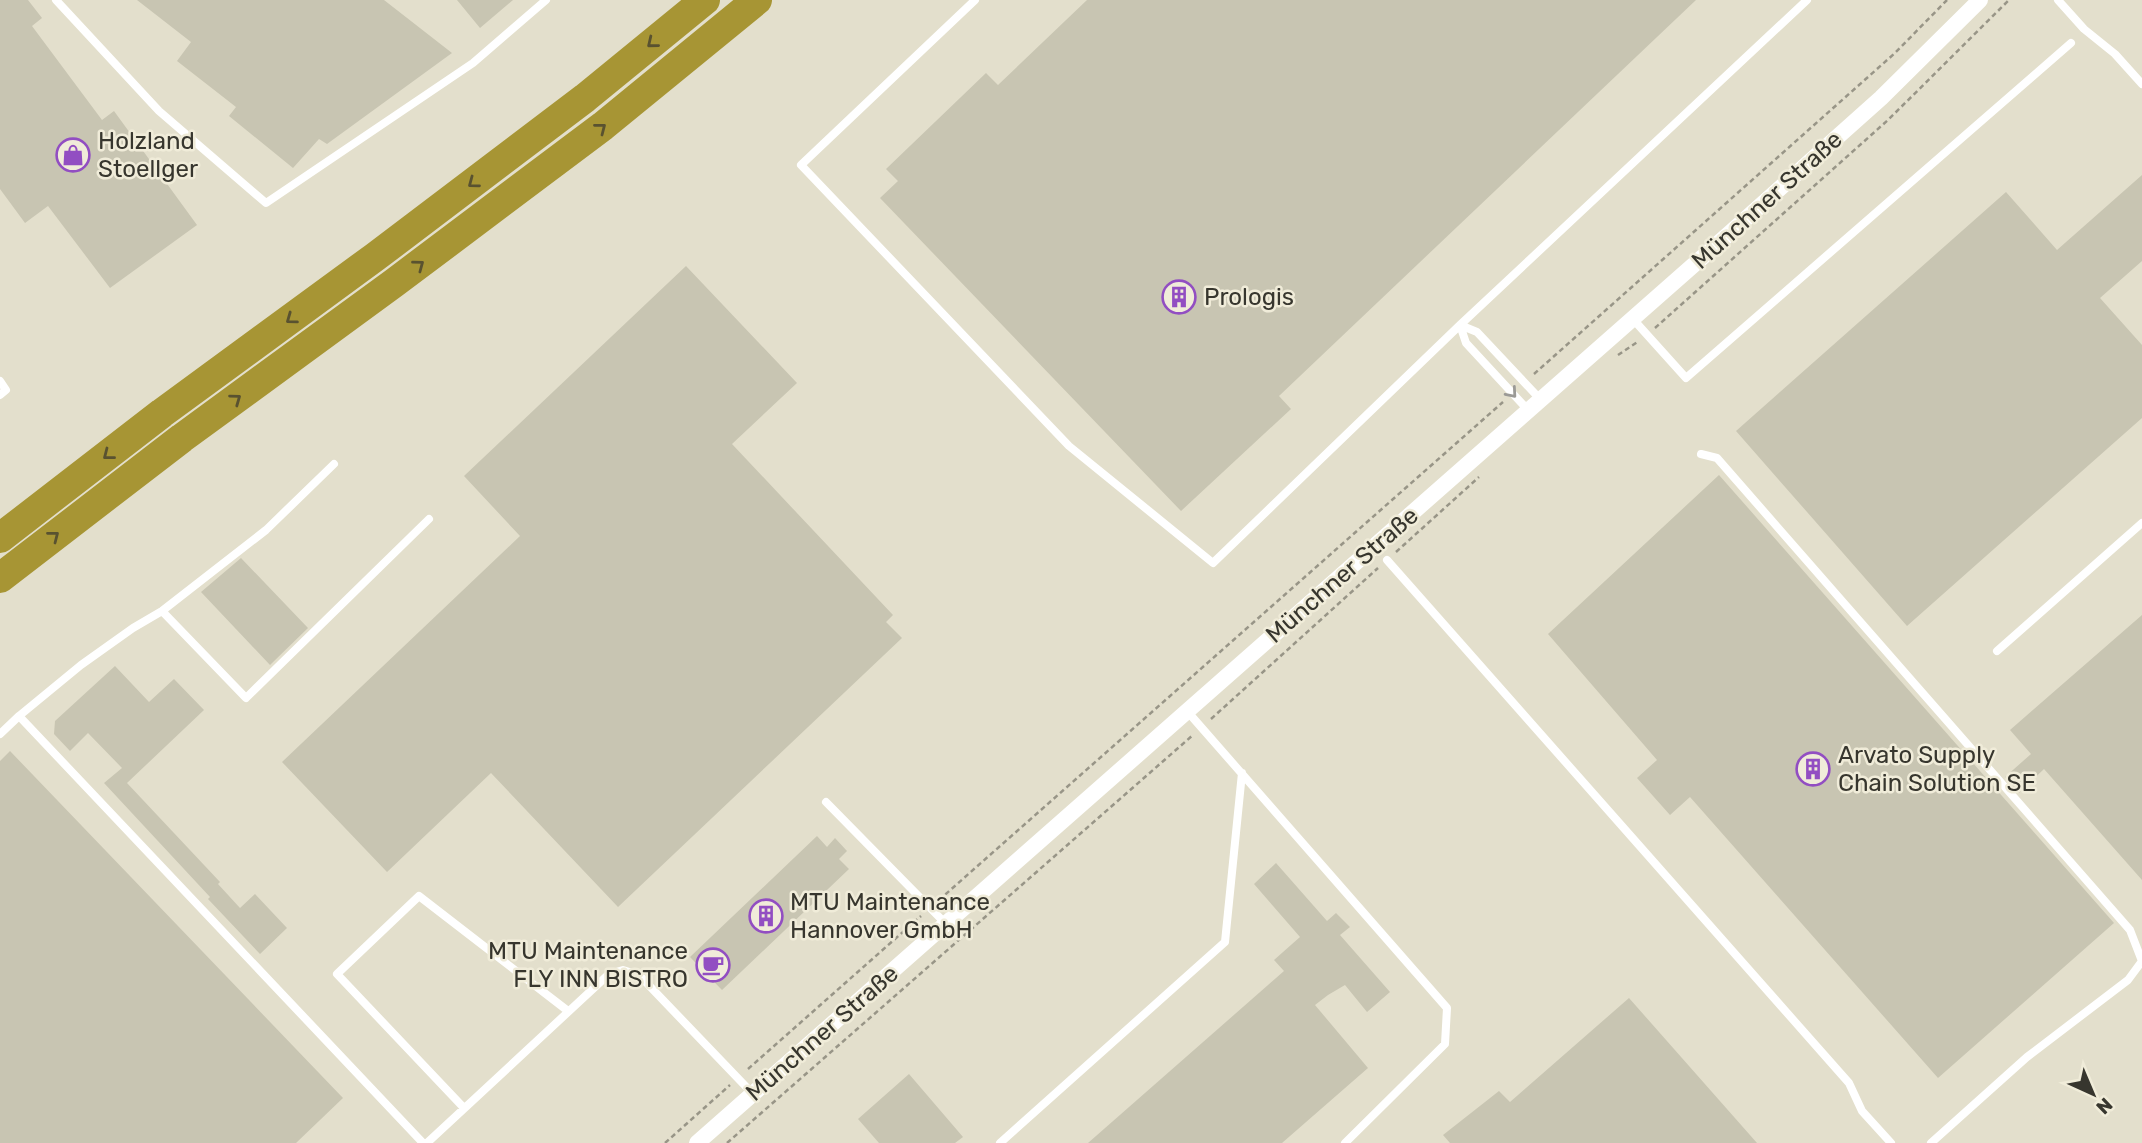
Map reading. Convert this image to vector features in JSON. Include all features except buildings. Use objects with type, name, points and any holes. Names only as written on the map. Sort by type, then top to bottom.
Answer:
[{"type":"highway","points":[[0,538],[162,413],[585,98],[705,0]]},
{"type":"highway","points":[[0,578],[182,438],[603,126],[757,0]]},
{"type":"street","name":"Münchner Straße","points":[[697,1143],[1881,98],[1980,0]]},
{"type":"lane","points":[[56,0],[159,111],[266,203],[473,62],[545,0]]},
{"type":"lane","points":[[975,0],[801,165],[1069,446],[1213,563],[1460,325],[1807,0]]},
{"type":"lane","points":[[2058,0],[2084,29],[2116,54],[2142,84]]},
{"type":"lane","points":[[1632,318],[1686,378],[2071,43]]},
{"type":"lane","points":[[1460,325],[1477,332],[1525,382],[1534,405]]},
{"type":"lane","points":[[1460,325],[1466,343],[1513,393],[1534,405]]},
{"type":"lane","points":[[0,381],[6,390],[0,394]]},
{"type":"lane","points":[[1702,454],[1717,458],[2130,930],[2142,961],[2128,980],[2027,1057],[1931,1143]]},
{"type":"lane","points":[[0,734],[81,665],[162,611],[266,530],[334,464]]},
{"type":"lane","points":[[162,611],[246,698],[429,519]]},
{"type":"lane","points":[[1997,651],[2142,523]]},
{"type":"lane","points":[[1387,559],[1849,1083],[1862,1111],[1891,1143]]},
{"type":"lane","points":[[1187,711],[1447,1008],[1445,1044],[1345,1143]]},
{"type":"lane","points":[[19,716],[425,1143],[608,974],[623,970],[639,975],[753,1094]]},
{"type":"lane","points":[[1000,1143],[1225,942],[1242,773]]},
{"type":"lane","points":[[826,802],[946,924]]},
{"type":"lane","points":[[464,1108],[337,974],[419,896],[568,1011]]},
{"type":"path","points":[[1525,382],[1895,53],[1947,0]]},
{"type":"path","points":[[1609,361],[1646,335],[1888,120],[2009,0]]},
{"type":"path","points":[[665,1143],[1513,393]]},
{"type":"path","points":[[727,1143],[1202,727],[1478,478]]},
{"type":"place","name":"Holzland Stoellger","points":[[73,155]]},
{"type":"place","name":"Prologis","points":[[1179,297]]},
{"type":"place","name":"Arvato Supply Chain Solution SE","points":[[1813,769]]},
{"type":"place","name":"MTU Maintenance Hannover GmbH","points":[[766,916]]},
{"type":"place","name":"MTU Maintenance FLY INN BISTRO","points":[[713,965]]}]
